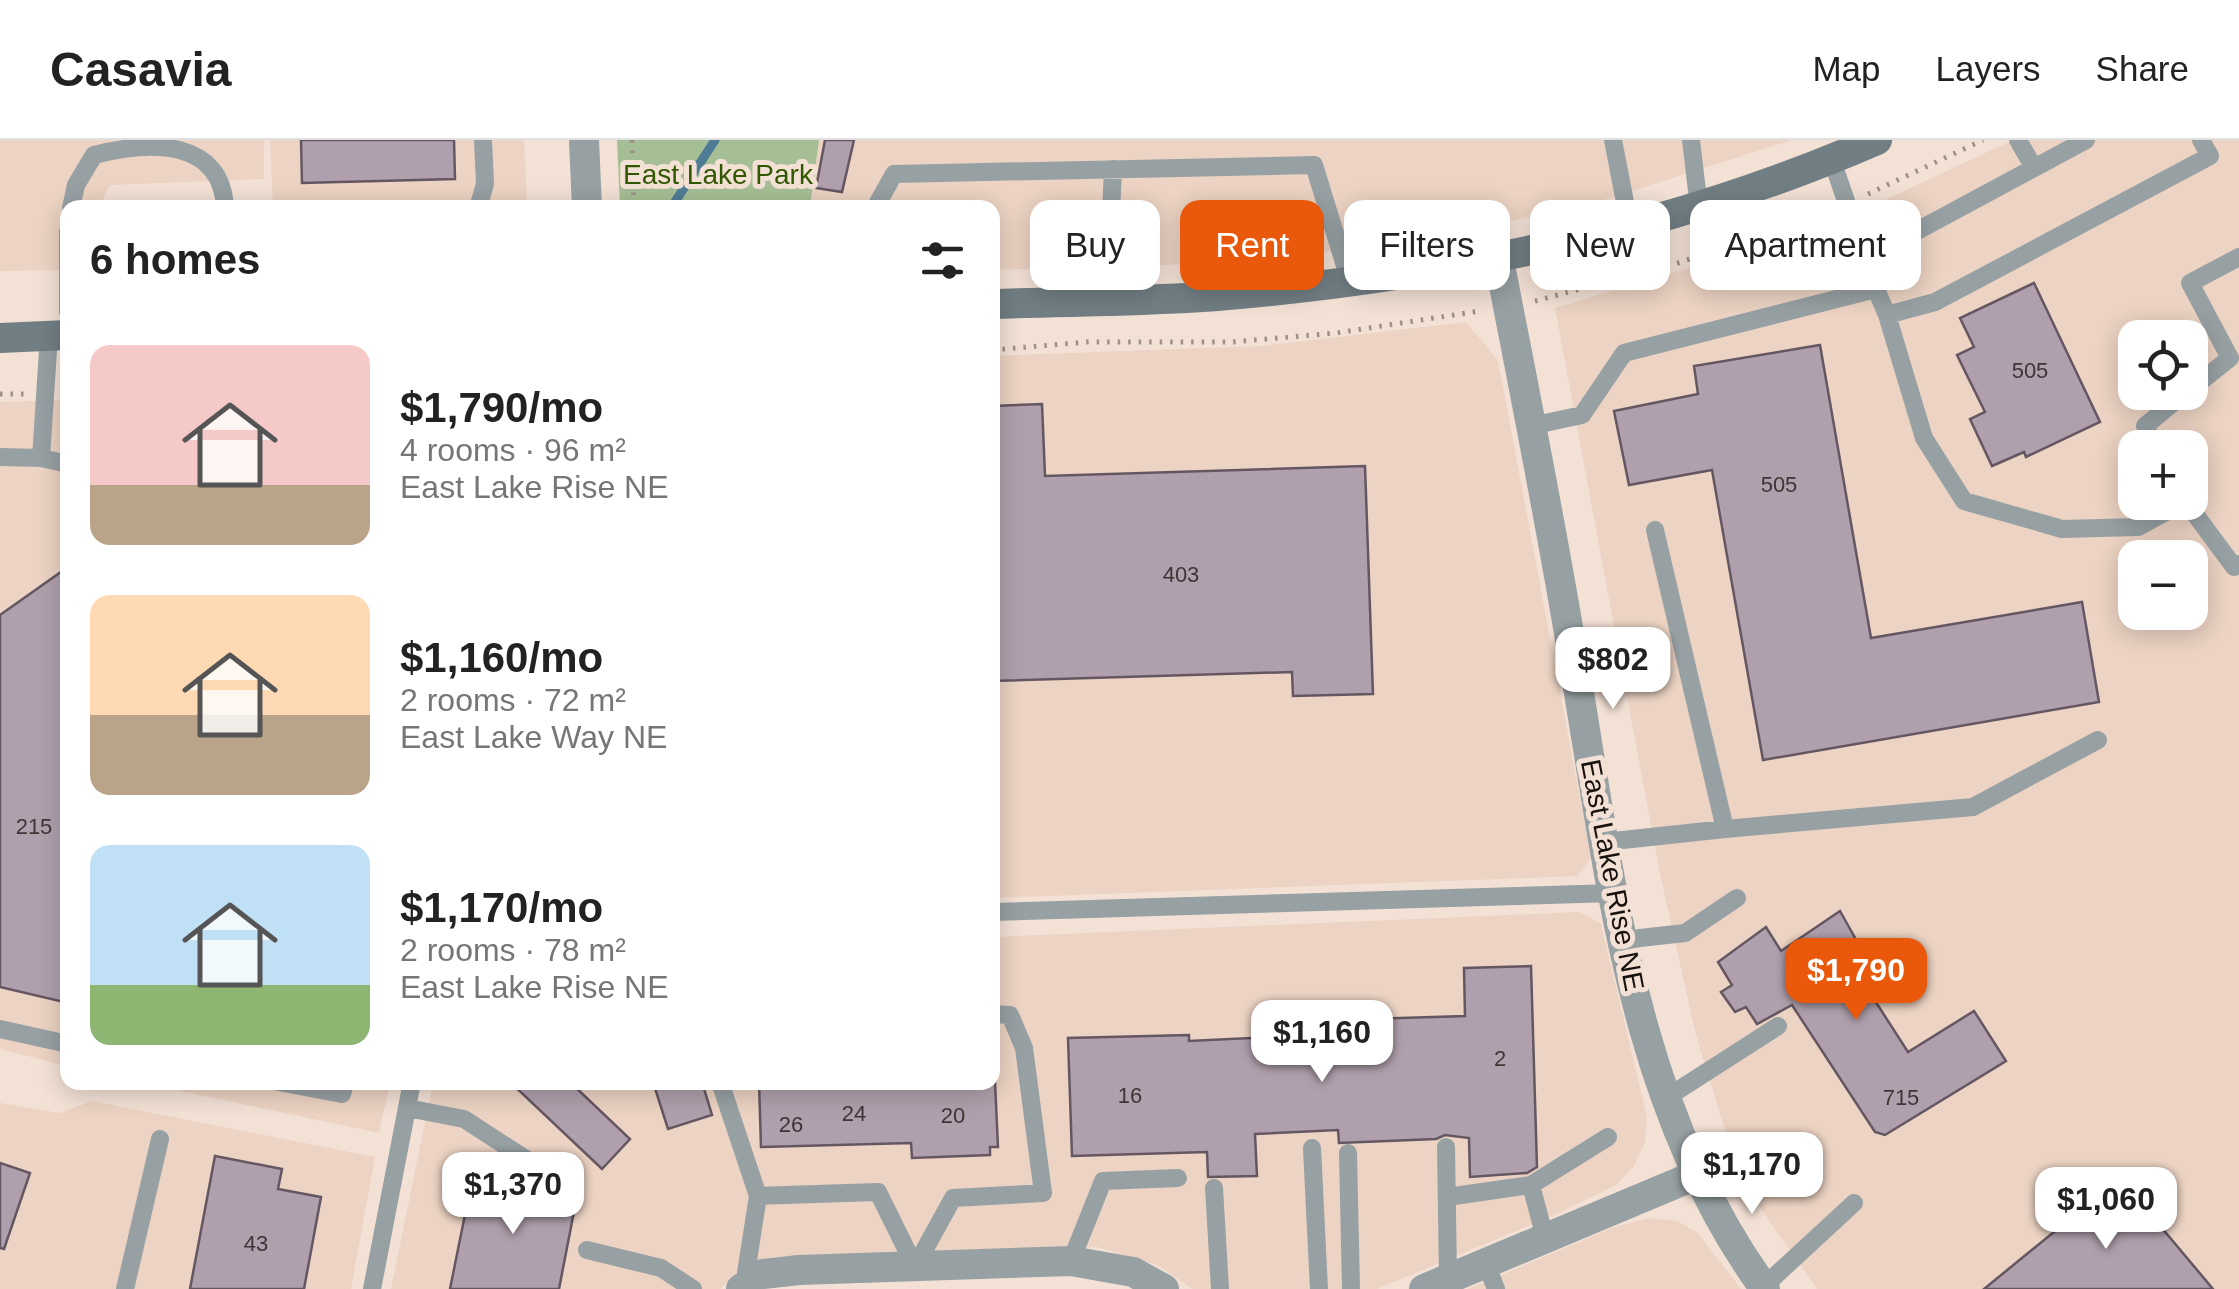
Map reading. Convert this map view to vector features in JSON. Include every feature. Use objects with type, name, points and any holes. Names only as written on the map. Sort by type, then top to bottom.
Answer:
[{"type":"main road","points":[[1721,200],[1877,140]]},
{"type":"main road","points":[[1000,304],[1225,296],[1344,283]]},
{"type":"main road","points":[[0,338],[60,327]]},
{"type":"street","points":[[584,140],[586,200]]},
{"type":"street","name":"East Lake Rise NE","points":[[1506,290],[1622,940],[1663,1100],[1694,1176],[1764,1288]]},
{"type":"street","points":[[1436,1284],[1491,1276],[1545,1238],[1694,1176]]},
{"type":"street","points":[[742,1288],[763,1274],[1071,1262],[1133,1272],[1164,1289]]},
{"type":"lane","points":[[480,200],[485,184],[483,140]]},
{"type":"lane","points":[[1612,140],[1624,200]]},
{"type":"lane","points":[[1692,140],[1698,200]]},
{"type":"lane","points":[[2018,140],[2034,168]]},
{"type":"lane","points":[[1921,229],[2086,140]]},
{"type":"lane","points":[[1887,315],[1935,302],[2210,156],[2201,140]]},
{"type":"lane","points":[[73,200],[76,185],[94,155],[132,144],[186,144],[211,157],[224,181],[225,200]]},
{"type":"lane","points":[[1832,160],[1845,200]]},
{"type":"lane","points":[[879,200],[894,174],[1314,165],[1344,262]]},
{"type":"lane","points":[[1107,300],[1113,169]]},
{"type":"lane","points":[[2208,377],[2234,359],[2190,283],[2239,257]]},
{"type":"lane","points":[[1531,426],[1582,415],[1624,353],[1872,290]]},
{"type":"lane","points":[[1876,290],[1924,438],[1964,501],[2062,529],[2138,527],[2151,520]]},
{"type":"lane","points":[[41,458],[60,334]]},
{"type":"lane","points":[[2147,430],[2145,426],[2165,410]]},
{"type":"lane","points":[[0,457],[60,462]]},
{"type":"lane","points":[[2199,520],[2234,567],[2239,564]]},
{"type":"lane","points":[[1655,530],[1724,829]]},
{"type":"lane","points":[[1604,842],[1973,808],[2098,740]]},
{"type":"lane","points":[[1000,912],[1613,892]]},
{"type":"lane","points":[[1622,940],[1686,933],[1737,898]]},
{"type":"lane","points":[[916,1266],[953,1198],[1042,1193],[1024,1048],[1010,1015],[1000,1014]]},
{"type":"lane","points":[[1663,1100],[1778,1026]]},
{"type":"lane","points":[[0,1028],[60,1042]]},
{"type":"lane","points":[[321,1090],[342,1094],[343,1090]]},
{"type":"lane","points":[[372,1289],[410,1090]]},
{"type":"lane","points":[[723,1090],[758,1196],[742,1288]]},
{"type":"lane","points":[[407,1108],[464,1119],[541,1169]]},
{"type":"lane","points":[[1447,1197],[1531,1185],[1608,1137]]},
{"type":"lane","points":[[125,1289],[160,1140]]},
{"type":"lane","points":[[1436,1284],[1447,1197],[1446,1147]]},
{"type":"lane","points":[[1312,1148],[1319,1289]]},
{"type":"lane","points":[[1348,1153],[1350,1289]]},
{"type":"lane","points":[[1071,1262],[1103,1181],[1178,1178]]},
{"type":"lane","points":[[1531,1185],[1545,1238]]},
{"type":"lane","points":[[1214,1188],[1220,1289]]},
{"type":"lane","points":[[758,1196],[878,1192],[916,1266]]},
{"type":"lane","points":[[1764,1288],[1854,1204]]},
{"type":"lane","points":[[587,1250],[661,1268],[693,1289]]},
{"type":"path","points":[[632,140],[634,200]]},
{"type":"shaded area","points":[[0,140],[264,140],[264,179],[110,185],[102,200],[60,200],[60,270],[0,271]]},
{"type":"shaded area","points":[[270,140],[524,140],[527,200],[273,200]]},
{"type":"shaded area","points":[[819,140],[1792,140],[1604,200],[1530,200],[1530,217],[1510,221],[1510,200],[1344,200],[1344,250],[1324,252],[1324,200],[1180,200],[1180,264],[1160,265],[1160,200],[1030,200],[1030,269],[1000,270],[1000,200],[811,200]]},
{"type":"shaded area","points":[[2013,140],[2239,140],[2239,1289],[1817,1289],[1740,1179],[1696,1035],[1660,874],[1555,308],[1615,290],[1670,290],[1670,274],[1690,268],[1690,290],[1921,290],[1921,200],[1885,200]]},
{"type":"shaded area","points":[[1466,322],[1497,359],[1591,858],[1577,876],[1000,898],[1000,356],[1262,346]]},
{"type":"shaded area","points":[[60,400],[60,1064],[0,1049],[0,402]]},
{"type":"shaded area","points":[[1580,912],[1601,924],[1647,1117],[1645,1142],[1634,1166],[1616,1185],[1377,1289],[1193,1289],[1157,1265],[1097,1247],[771,1257],[752,1263],[720,1289],[391,1289],[432,1090],[1000,1090],[1000,937]]},
{"type":"shaded area","points":[[176,1090],[388,1090],[379,1133]]},
{"type":"shaded area","points":[[92,1101],[375,1157],[351,1289],[0,1289],[0,1103],[60,1113]]},
{"type":"shaded area","points":[[1649,1218],[1677,1221],[1698,1233],[1741,1289],[1468,1289],[1612,1228]]},
{"type":"green space","name":"East Lake Park","points":[[617,140],[819,140],[811,200],[620,200]]},
{"type":"building","points":[[301,140],[454,140],[455,179],[302,183]]},
{"type":"building","points":[[825,140],[854,140],[842,192],[816,188]]},
{"type":"building","points":[[2034,283],[2100,422],[2026,457],[2024,452],[1992,466],[1970,419],[1985,412],[1957,355],[1974,347],[1960,318]]},
{"type":"building","points":[[1820,345],[1871,638],[2082,602],[2099,702],[1763,760],[1712,470],[1629,485],[1614,411],[1698,394],[1694,366]]},
{"type":"building","points":[[1042,404],[1045,476],[1365,466],[1373,694],[1293,696],[1292,672],[1000,681],[1000,406]]},
{"type":"building","points":[[60,573],[60,1001],[0,987],[0,615]]},
{"type":"building","points":[[1840,911],[1882,986],[1870,993],[1908,1052],[1974,1011],[2006,1061],[1885,1135],[1875,1132],[1792,1005],[1757,1024],[1746,1007],[1735,1012],[1721,992],[1732,985],[1718,962],[1766,927],[1781,951]]},
{"type":"building","points":[[1531,966],[1537,1167],[1527,1173],[1470,1177],[1469,1138],[1445,1135],[1436,1139],[1339,1143],[1338,1130],[1255,1134],[1257,1176],[1208,1177],[1207,1152],[1072,1156],[1068,1038],[1189,1035],[1189,1041],[1335,1034],[1335,1020],[1465,1016],[1464,968]]},
{"type":"building","points":[[518,1090],[578,1090],[630,1139],[602,1169]]},
{"type":"building","points":[[656,1090],[704,1090],[712,1115],[668,1129]]},
{"type":"building","points":[[759,1090],[995,1090],[998,1147],[990,1147],[990,1155],[912,1158],[911,1143],[761,1147]]},
{"type":"building","points":[[215,1156],[282,1169],[278,1189],[321,1197],[304,1289],[190,1289]]},
{"type":"building","points":[[0,1163],[30,1173],[4,1249],[0,1248]]},
{"type":"building","points":[[473,1175],[577,1196],[559,1289],[450,1289]]},
{"type":"building","points":[[2120,1178],[2213,1289],[1984,1289]]},
{"type":"waterway","points":[[676,200],[715,140]]}]
